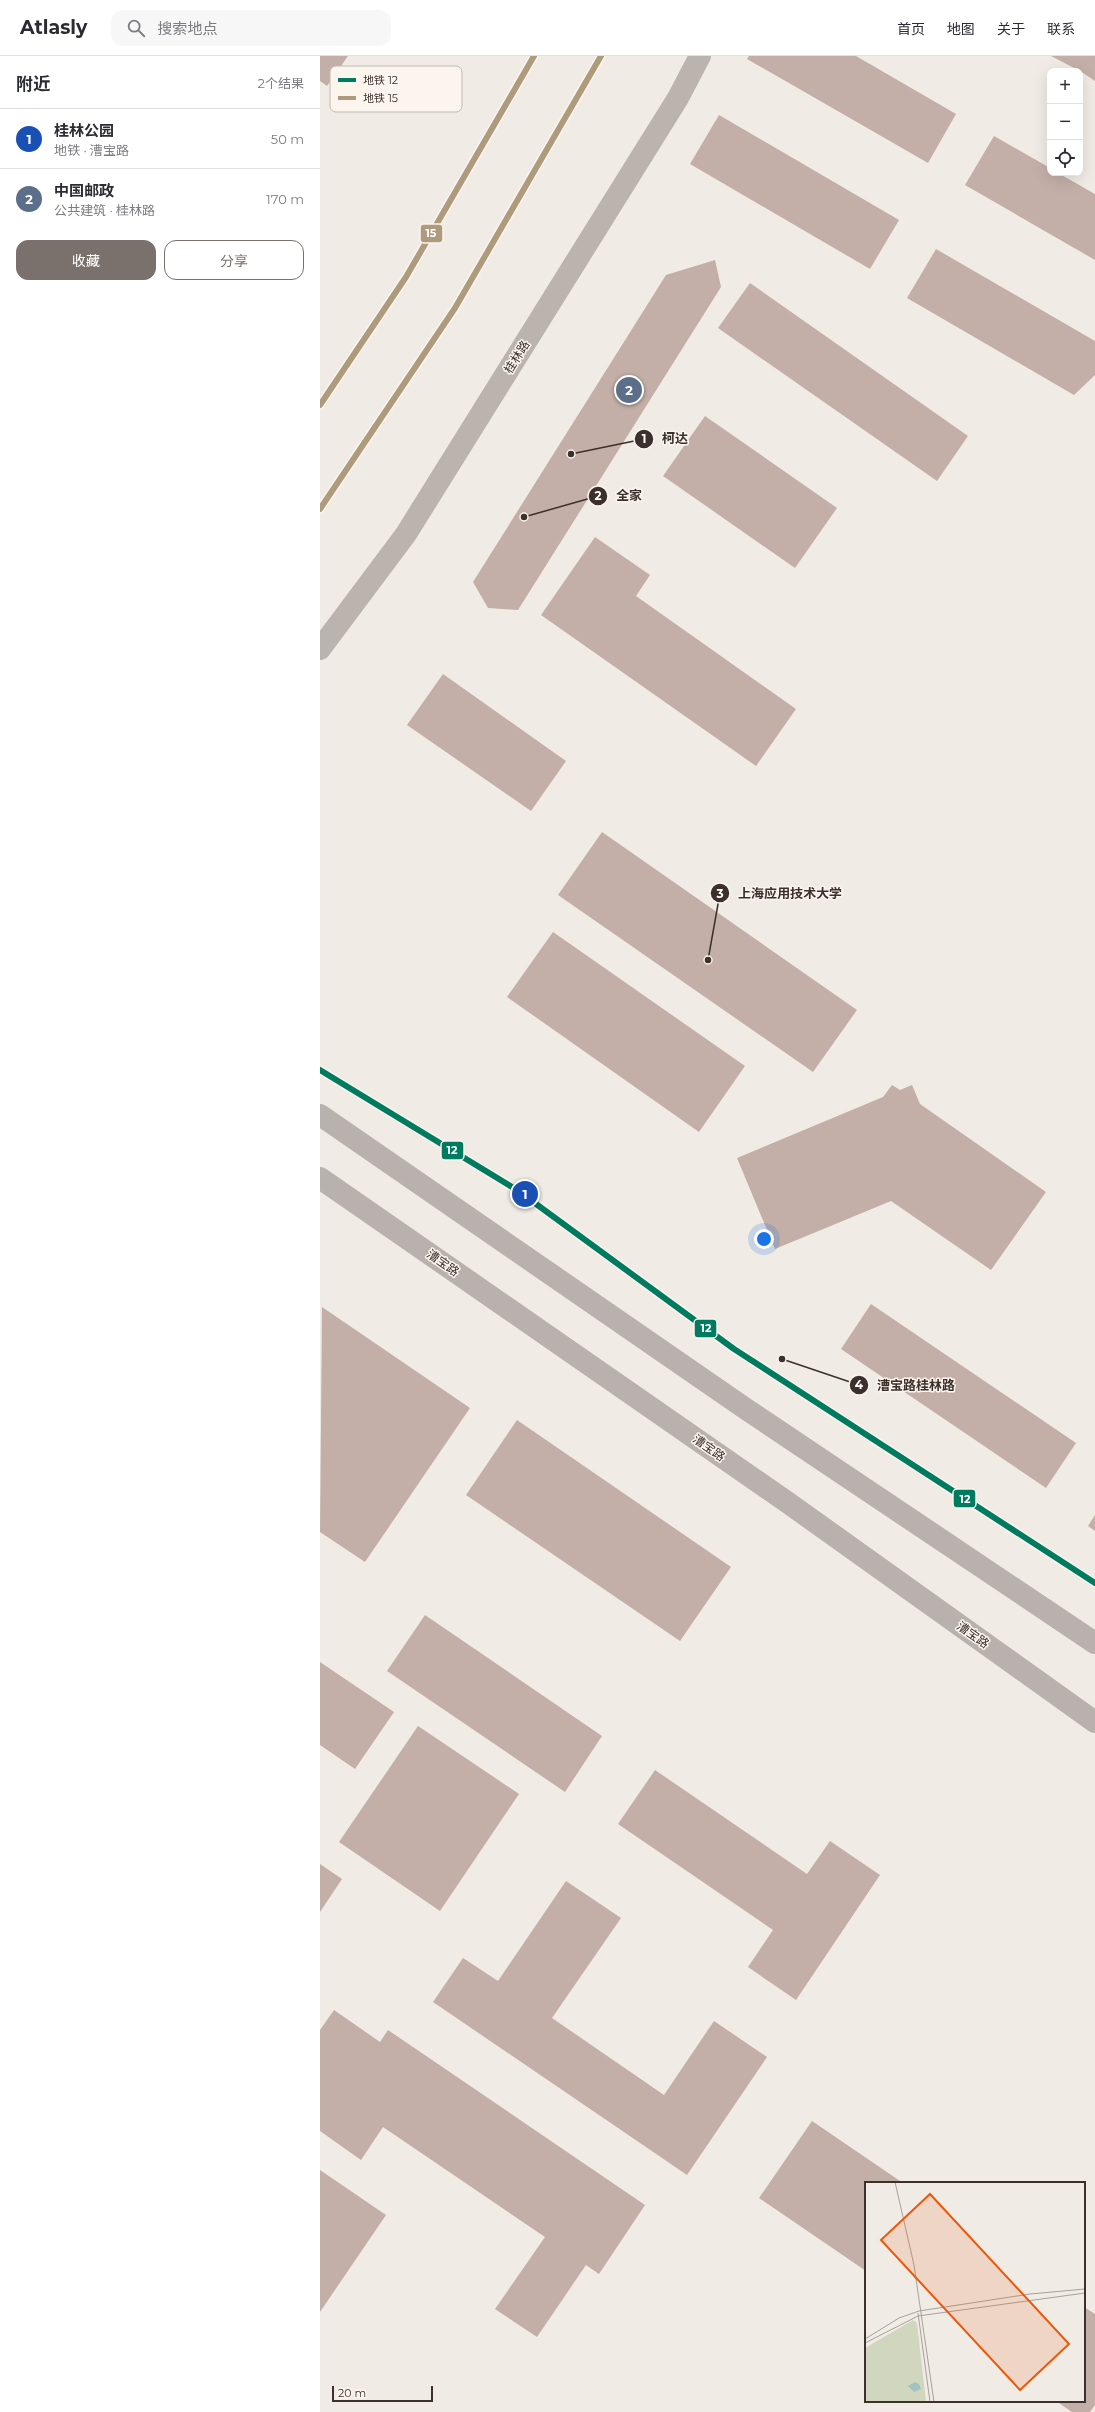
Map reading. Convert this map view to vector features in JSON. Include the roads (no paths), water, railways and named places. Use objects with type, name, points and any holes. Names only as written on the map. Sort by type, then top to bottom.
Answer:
[{"type":"main road","name":"桂林路","points":[[320,649],[406,534],[678,98],[700,56]]},
{"type":"main road","points":[[320,1115],[746,1409],[1095,1643]]},
{"type":"main road","name":"漕宝路","points":[[320,1178],[781,1498],[1095,1722]]},
{"type":"metro line","name":"15","points":[[320,405],[406,277],[534,56]]},
{"type":"metro line","name":"15","points":[[320,509],[455,308],[601,56]]},
{"type":"metro line","name":"12","points":[[320,1070],[517,1190],[734,1349],[1095,1583]]},
{"type":"place","name":"中国邮政","points":[[629,390]]},
{"type":"place","name":"柯达","points":[[571,454]]},
{"type":"place","name":"全家","points":[[524,517]]},
{"type":"place","name":"上海应用技术大学","points":[[708,960]]},
{"type":"place","name":"桂林公园","points":[[525,1194]]},
{"type":"place","name":"漕宝路桂林路","points":[[782,1359]]}]
